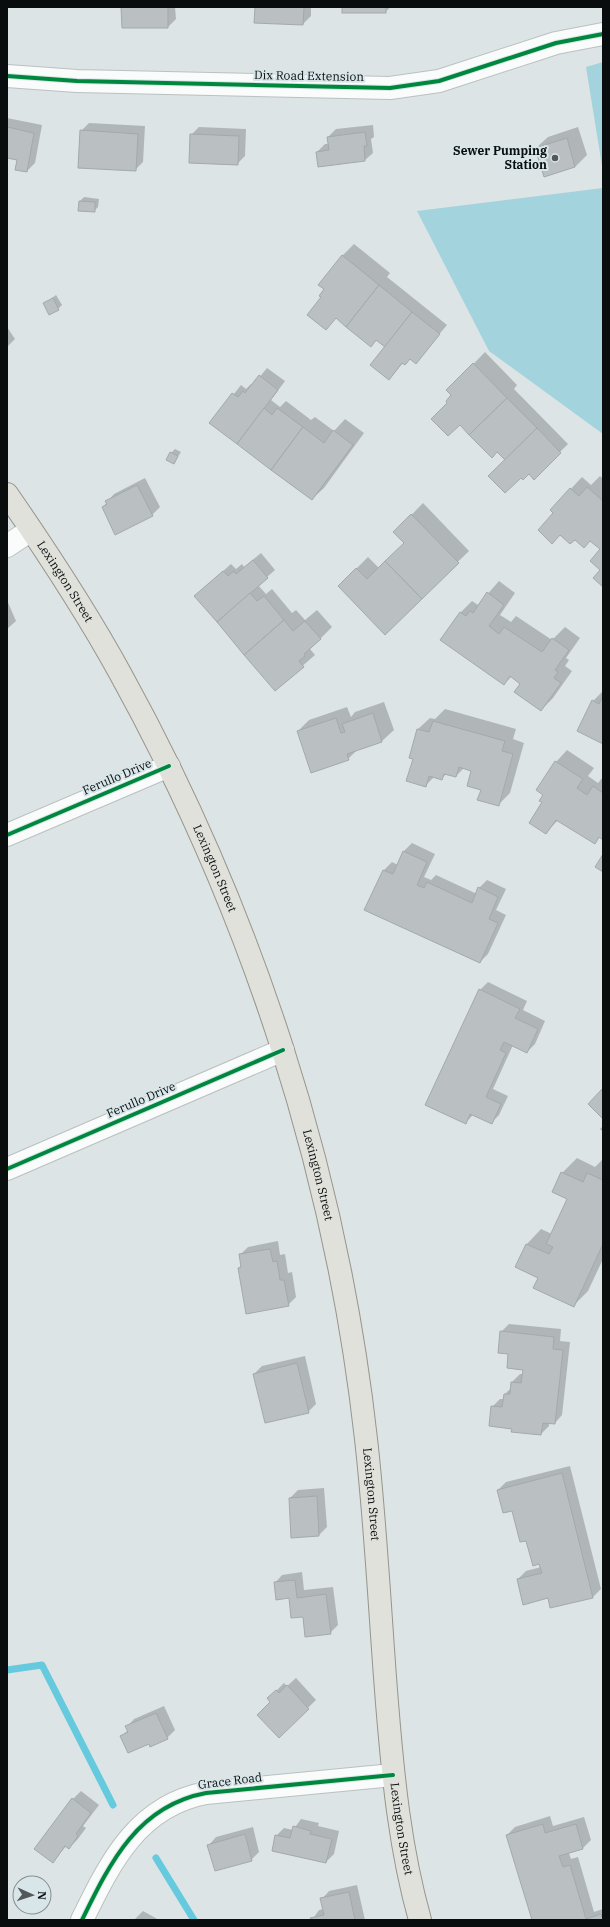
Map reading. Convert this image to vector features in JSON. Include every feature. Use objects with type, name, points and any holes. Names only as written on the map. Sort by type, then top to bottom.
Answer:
[{"type":"main road","name":"Lexington Street","points":[[7,494],[32,530],[92,624],[120,673],[169,766],[221,880],[273,1017],[302,1112],[326,1207],[343,1286],[354,1354],[366,1437],[393,1775],[406,1864],[420,1920]]},
{"type":"street","name":"Dix Road Extension","points":[[7,76],[77,81],[390,88],[439,81],[556,43],[603,34]]},
{"type":"street","points":[[7,546],[32,530]]},
{"type":"street","name":"Ferullo Drive","points":[[7,835],[169,766]]},
{"type":"street","name":"Ferullo Drive","points":[[7,1169],[283,1050]]},
{"type":"street","name":"Grace Road","points":[[82,1920],[121,1850],[138,1828],[168,1806],[188,1797],[206,1793],[393,1775]]},
{"type":"shaded area","points":[[603,62],[603,172],[586,67]]},
{"type":"shaded area","points":[[603,188],[603,434],[489,351],[417,211]]},
{"type":"building","points":[[121,7],[168,7],[168,28],[122,28]]},
{"type":"building","points":[[255,7],[304,7],[303,25],[254,23]]},
{"type":"building","points":[[342,7],[386,7],[386,13],[342,13]]},
{"type":"building","points":[[7,127],[34,133],[27,172],[15,170],[17,160],[7,158]]},
{"type":"building","points":[[80,130],[138,134],[136,171],[78,168]]},
{"type":"building","points":[[365,132],[367,146],[364,146],[365,161],[318,167],[316,152],[329,150],[327,137]]},
{"type":"building","points":[[190,134],[239,136],[238,165],[189,163]]},
{"type":"building","name":"Sewer Pumping Station","points":[[567,138],[575,167],[544,177],[535,148]]},
{"type":"building","points":[[79,201],[95,202],[95,212],[78,211]]},
{"type":"building","points":[[342,255],[379,285],[346,327],[336,318],[326,330],[307,315],[321,297],[319,296],[324,289],[318,285]]},
{"type":"building","points":[[379,285],[412,312],[385,347],[376,340],[371,347],[346,327]]},
{"type":"building","points":[[53,298],[59,310],[49,315],[43,303]]},
{"type":"building","points":[[412,312],[440,334],[416,364],[410,359],[405,365],[402,363],[389,380],[370,365]]},
{"type":"building","points":[[473,363],[507,398],[469,435],[460,425],[448,436],[431,419],[447,403],[446,401],[451,395],[446,390]]},
{"type":"building","points":[[259,375],[278,390],[237,444],[209,423],[232,393],[238,397],[243,391],[245,393]]},
{"type":"building","points":[[507,398],[537,428],[505,460],[497,452],[492,458],[469,435]]},
{"type":"building","points":[[264,408],[272,415],[277,408],[303,427],[271,470],[237,444]]},
{"type":"building","points":[[303,427],[324,443],[333,430],[353,445],[312,500],[271,470]]},
{"type":"building","points":[[537,428],[561,453],[534,480],[529,474],[523,480],[521,478],[505,493],[488,476]]},
{"type":"building","points":[[170,452],[178,456],[174,464],[166,460]]},
{"type":"building","points":[[137,485],[153,516],[115,535],[102,507],[107,504],[105,501]]},
{"type":"building","points":[[587,487],[603,501],[603,587],[593,578],[600,570],[590,561],[600,549],[590,541],[584,548],[575,540],[570,544],[560,535],[552,544],[538,530],[553,513],[550,510],[570,488],[579,496]]},
{"type":"building","points":[[411,514],[459,563],[422,599],[385,561],[404,543],[393,532]]},
{"type":"building","points":[[253,560],[268,578],[217,622],[194,596],[223,571],[228,576],[234,571],[236,574]]},
{"type":"building","points":[[385,561],[422,599],[385,635],[338,586],[356,568],[367,579]]},
{"type":"building","points":[[487,592],[504,605],[489,626],[499,634],[504,627],[542,652],[552,638],[569,650],[555,670],[558,672],[554,678],[561,683],[541,711],[514,692],[520,684],[510,676],[504,685],[440,640],[460,612],[466,616],[470,611],[473,613]]},
{"type":"building","points":[[250,593],[257,601],[264,596],[284,620],[244,655],[217,622]]},
{"type":"building","points":[[284,620],[293,631],[305,621],[321,639],[304,654],[305,656],[299,661],[304,667],[275,691],[244,655]]},
{"type":"building","points":[[602,698],[603,744],[577,731],[592,700],[599,704]]},
{"type":"building","points":[[373,713],[382,742],[347,754],[349,760],[311,773],[297,731],[336,718],[341,733],[345,732],[342,724]]},
{"type":"building","points":[[433,721],[505,741],[502,751],[513,754],[499,806],[477,800],[481,790],[467,786],[471,771],[459,767],[456,777],[444,774],[442,780],[429,776],[426,787],[406,781],[413,759],[409,758],[417,729],[429,732]]},
{"type":"building","points":[[555,761],[583,779],[577,788],[587,795],[593,786],[603,793],[603,840],[599,837],[595,844],[556,820],[546,834],[529,823],[542,802],[539,801],[543,795],[536,790]]},
{"type":"building","points":[[403,851],[427,862],[417,885],[424,888],[427,882],[472,903],[478,887],[498,897],[489,919],[498,923],[480,963],[364,910],[383,870],[393,874]]},
{"type":"building","points":[[603,854],[603,872],[595,867]]},
{"type":"building","points":[[479,989],[520,1009],[515,1018],[538,1029],[527,1053],[504,1042],[500,1050],[506,1053],[486,1097],[501,1104],[492,1124],[470,1114],[466,1124],[425,1105]]},
{"type":"building","points":[[603,1088],[603,1119],[588,1104]]},
{"type":"building","points":[[561,1172],[583,1182],[587,1173],[603,1180],[603,1244],[574,1307],[533,1288],[538,1278],[515,1267],[526,1244],[549,1254],[553,1247],[546,1244],[567,1199],[552,1192]]},
{"type":"building","points":[[270,1249],[273,1262],[277,1261],[280,1280],[284,1280],[289,1306],[246,1314],[238,1268],[241,1267],[239,1254]]},
{"type":"building","points":[[500,1331],[554,1337],[553,1349],[563,1350],[555,1424],[543,1423],[541,1435],[511,1432],[512,1429],[489,1426],[491,1406],[502,1407],[504,1394],[510,1394],[511,1382],[521,1383],[523,1370],[507,1368],[508,1354],[498,1353]]},
{"type":"building","points":[[297,1363],[309,1413],[265,1423],[253,1374]]},
{"type":"building","points":[[562,1473],[593,1598],[550,1608],[548,1598],[523,1605],[517,1579],[542,1573],[539,1564],[533,1566],[526,1541],[520,1542],[512,1511],[503,1513],[497,1490]]},
{"type":"building","points":[[317,1496],[319,1536],[291,1538],[289,1498]]},
{"type":"building","points":[[295,1580],[297,1598],[326,1594],[331,1634],[305,1637],[303,1617],[291,1618],[289,1598],[276,1600],[274,1582]]},
{"type":"building","points":[[287,1685],[309,1709],[279,1738],[257,1715],[270,1702],[267,1698],[276,1690],[279,1693]]},
{"type":"building","points":[[156,1713],[168,1739],[150,1747],[149,1744],[128,1753],[120,1736],[128,1732],[125,1726]]},
{"type":"building","points":[[72,1798],[91,1813],[76,1834],[78,1836],[69,1849],[65,1846],[53,1863],[34,1849]]},
{"type":"building","points":[[543,1824],[545,1833],[576,1824],[583,1849],[559,1856],[563,1867],[570,1865],[586,1919],[601,1914],[603,1920],[532,1920],[506,1835]]},
{"type":"building","points":[[293,1826],[311,1831],[310,1834],[332,1839],[326,1863],[272,1851],[275,1835],[290,1838]]},
{"type":"building","points":[[245,1834],[252,1861],[215,1871],[207,1845]]},
{"type":"building","points":[[349,1892],[355,1920],[311,1920],[310,1918],[324,1915],[320,1898]]},
{"type":"waterway","points":[[7,1670],[42,1665],[113,1805]]},
{"type":"waterway","points":[[156,1858],[194,1920]]},
{"type":"cycle path","points":[[7,76],[77,81],[390,88],[439,81],[556,43],[603,34]]},
{"type":"cycle path","points":[[7,835],[169,766]]},
{"type":"cycle path","points":[[7,1169],[283,1050]]},
{"type":"cycle path","points":[[82,1920],[103,1878],[115,1858],[129,1840],[144,1824],[161,1810],[182,1800],[206,1793],[393,1775]]},
{"type":"place","name":"Sewer Pumping Station","points":[[555,158]]}]
